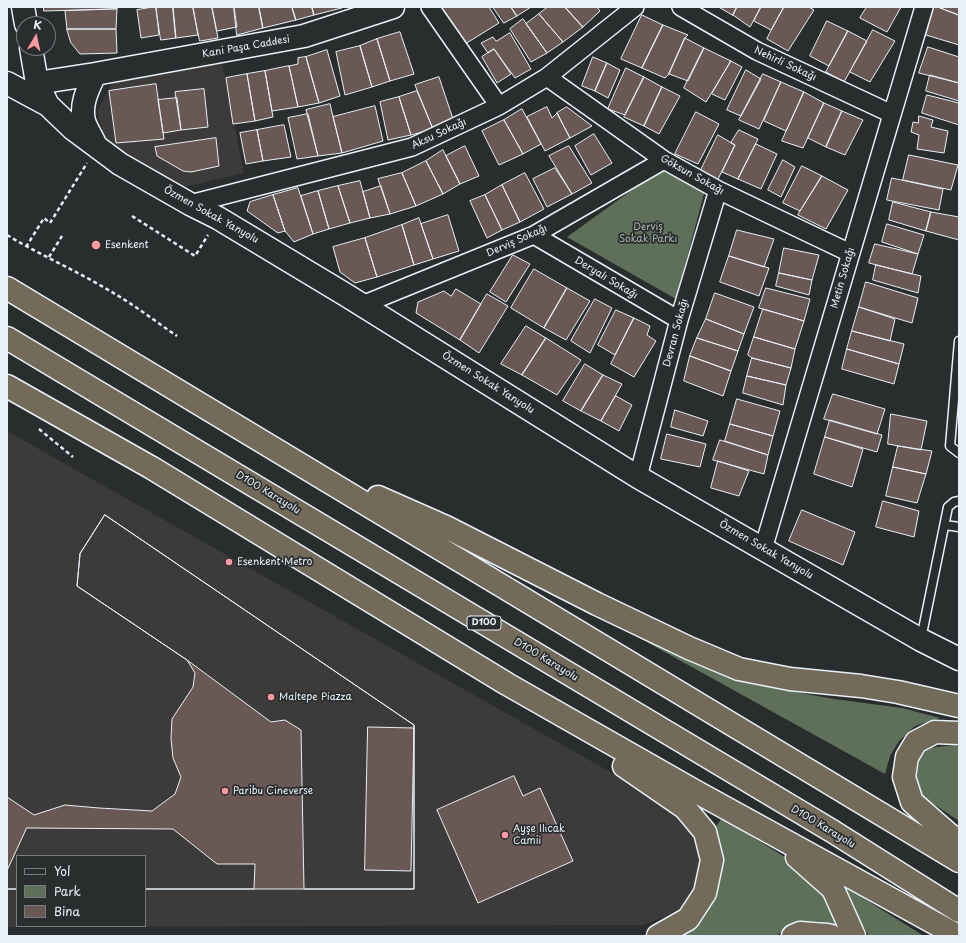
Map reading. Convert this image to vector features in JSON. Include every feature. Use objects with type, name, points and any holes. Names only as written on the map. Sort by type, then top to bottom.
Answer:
[{"type":"highway","points":[[7,288],[728,720],[959,861]]},
{"type":"highway","name":"D100 Karayolu","points":[[7,338],[818,823],[959,911]]},
{"type":"highway","points":[[7,369],[152,468]]},
{"type":"highway","points":[[7,386],[152,468],[507,684],[693,790],[958,936]]},
{"type":"highway","points":[[296,461],[446,527],[597,604],[689,648],[739,669],[790,679],[861,686],[898,692],[959,706]]},
{"type":"highway","points":[[507,684],[685,808],[705,832],[712,860],[705,893],[688,919],[658,936]]},
{"type":"highway","points":[[959,733],[935,732],[916,742],[907,757],[904,777],[912,802],[959,843]]},
{"type":"highway","points":[[693,790],[797,857],[832,889],[854,936]]},
{"type":"highway","points":[[793,936],[800,933],[828,934],[831,936]]},
{"type":"main road","name":"Kani Paşa Caddesi","points":[[37,83],[304,36],[393,7]]},
{"type":"main road","name":"Özmen Sokak Yanyolu","points":[[32,56],[37,83],[48,105],[73,129],[120,164],[190,204],[218,218],[362,305],[638,477],[921,640],[959,659]]},
{"type":"main road","points":[[95,74],[85,93],[83,107],[84,121],[97,147]]},
{"type":"main road","points":[[7,83],[48,105]]},
{"type":"street","points":[[430,7],[499,106]]},
{"type":"street","name":"Aksu Sokağı","points":[[190,204],[412,147],[499,106],[547,77],[635,7]]},
{"type":"street","name":"Nehirli Sokağı","points":[[681,7],[757,51],[892,114]]},
{"type":"street","name":"Metin Sokağı","points":[[764,549],[850,253],[924,7]]},
{"type":"street","name":"Göksun Sokağı","points":[[547,77],[664,160],[718,190],[850,253]]},
{"type":"street","name":"Derviş Sokağı","points":[[362,305],[534,234],[664,160]]},
{"type":"street","name":"Devran Sokağı","points":[[638,477],[678,320],[718,190]]},
{"type":"street","name":"Deryalı Sokağı","points":[[534,234],[678,320]]},
{"type":"lane","points":[[959,341],[950,446],[959,453]]},
{"type":"lane","points":[[921,640],[948,507],[954,502],[959,501]]},
{"type":"lane","points":[[945,525],[959,527]]},
{"type":"path","points":[[26,247],[44,218],[50,223],[97,147]]},
{"type":"path","points":[[132,216],[195,256],[218,218]]},
{"type":"path","points":[[7,235],[26,247],[49,257],[111,291],[177,336]]},
{"type":"path","points":[[49,257],[62,236]]},
{"type":"shaded area","points":[[222,63],[244,173],[184,187],[106,142],[97,112],[113,81]]},
{"type":"shaded area","points":[[7,431],[674,808],[693,834],[700,860],[700,885],[686,907],[644,925],[146,927],[146,855],[16,855],[16,927],[7,927]]},
{"type":"green space","name":"Derviş Sokak Parkı","points":[[660,170],[705,190],[676,299],[567,237]]},
{"type":"green space","points":[[634,635],[732,677],[778,689],[834,699],[902,708],[940,718],[915,726],[899,741],[890,756],[885,774]]},
{"type":"green space","points":[[955,745],[959,747],[959,821],[920,795],[916,778],[919,760],[928,748]]},
{"type":"green space","points":[[722,818],[796,864],[827,897],[846,933],[829,924],[813,921],[793,926],[776,936],[677,936],[696,925],[711,905],[716,893],[720,880],[721,853],[719,840],[714,829]]},
{"type":"green space","points":[[834,880],[924,936],[869,936]]},
{"type":"building","points":[[44,7],[117,7],[117,9],[44,11]]},
{"type":"building","points":[[156,7],[159,35],[141,38],[137,10]]},
{"type":"building","points":[[156,7],[173,7],[176,38],[161,40]]},
{"type":"building","points":[[173,7],[193,7],[198,35],[176,38]]},
{"type":"building","points":[[193,7],[212,7],[218,38],[200,41]]},
{"type":"building","points":[[212,7],[234,7],[237,27],[217,31]]},
{"type":"building","points":[[234,7],[259,7],[263,28],[237,35]]},
{"type":"building","points":[[259,7],[292,7],[296,20],[263,28]]},
{"type":"building","points":[[292,7],[312,7],[314,15],[296,20]]},
{"type":"building","points":[[312,7],[342,7],[342,8],[314,15]]},
{"type":"building","points":[[444,7],[489,7],[499,23],[465,44],[441,9]]},
{"type":"building","points":[[493,7],[511,7],[517,16],[504,23]]},
{"type":"building","points":[[511,7],[531,7],[517,16]]},
{"type":"building","points":[[548,7],[565,7],[583,27],[563,42],[539,14]]},
{"type":"building","points":[[565,7],[597,7],[600,11],[583,27]]},
{"type":"building","points":[[719,7],[737,7],[733,15]]},
{"type":"building","points":[[737,7],[761,7],[750,27],[733,15]]},
{"type":"building","points":[[761,7],[784,7],[771,30],[754,21]]},
{"type":"building","points":[[784,7],[809,7],[814,10],[788,51],[767,39]]},
{"type":"building","points":[[867,7],[901,7],[887,32],[860,18]]},
{"type":"building","points":[[934,7],[938,7],[959,15],[959,45],[926,35]]},
{"type":"building","points":[[938,7],[959,7],[959,15]]},
{"type":"building","points":[[117,9],[116,29],[67,29],[65,11]]},
{"type":"building","points":[[539,14],[563,42],[547,53],[526,24]]},
{"type":"building","points":[[642,15],[663,25],[642,68],[621,59]]},
{"type":"building","points":[[523,19],[547,53],[531,62],[510,29]]},
{"type":"building","points":[[827,21],[848,31],[829,66],[810,56]]},
{"type":"building","points":[[663,25],[688,35],[685,38],[669,74],[665,78],[642,68]]},
{"type":"building","points":[[67,29],[116,29],[117,53],[80,54],[71,43]]},
{"type":"building","points":[[873,30],[895,41],[870,82],[850,72]]},
{"type":"building","points":[[848,31],[867,41],[844,82],[826,72]]},
{"type":"building","points":[[400,32],[414,74],[390,81],[377,39]]},
{"type":"building","points":[[510,33],[531,69],[515,78],[494,49],[488,53],[481,43],[493,37],[496,41]]},
{"type":"building","points":[[685,38],[704,48],[688,81],[669,74]]},
{"type":"building","points":[[377,39],[390,81],[372,87],[360,46]]},
{"type":"building","points":[[360,46],[372,87],[345,95],[336,52]]},
{"type":"building","points":[[928,47],[959,57],[959,83],[919,73]]},
{"type":"building","points":[[704,48],[731,61],[706,102],[684,88]]},
{"type":"building","points":[[494,49],[511,74],[497,83],[482,57]]},
{"type":"building","points":[[327,50],[340,96],[319,103],[306,57]]},
{"type":"building","points":[[306,57],[319,103],[298,107],[289,66],[298,64],[298,58]]},
{"type":"building","points":[[593,57],[607,63],[595,91],[582,86]]},
{"type":"building","points":[[731,61],[742,67],[725,100],[712,94]]},
{"type":"building","points":[[607,63],[620,70],[608,98],[595,91]]},
{"type":"building","points":[[289,66],[298,107],[272,111],[265,71]]},
{"type":"building","points":[[626,68],[644,77],[625,115],[608,109]]},
{"type":"building","points":[[746,70],[761,79],[741,116],[727,110]]},
{"type":"building","points":[[265,71],[273,117],[255,121],[247,74]]},
{"type":"building","points":[[247,74],[255,121],[233,124],[226,78]]},
{"type":"building","points":[[763,74],[781,82],[759,129],[739,120]]},
{"type":"building","points":[[930,75],[959,83],[959,101],[926,91]]},
{"type":"building","points":[[439,77],[453,119],[433,129],[415,85]]},
{"type":"building","points":[[644,77],[662,87],[644,126],[624,117]]},
{"type":"building","points":[[781,82],[804,92],[786,131],[764,121]]},
{"type":"building","points":[[156,84],[164,139],[116,143],[109,91]]},
{"type":"building","points":[[662,87],[680,96],[659,134],[644,126]]},
{"type":"building","points":[[204,89],[208,127],[181,130],[175,92]]},
{"type":"building","points":[[417,91],[433,129],[411,135],[399,97]]},
{"type":"building","points":[[804,92],[824,103],[803,148],[782,141]]},
{"type":"building","points":[[927,95],[959,103],[959,125],[922,113]]},
{"type":"building","points":[[399,97],[411,135],[388,140],[380,102]]},
{"type":"building","points":[[177,98],[181,130],[163,133],[158,100]]},
{"type":"building","points":[[824,103],[842,111],[826,147],[808,138]]},
{"type":"building","points":[[330,104],[342,153],[318,156],[306,110]]},
{"type":"building","points":[[375,106],[383,141],[342,153],[333,117]]},
{"type":"building","points":[[547,107],[552,118],[557,113],[570,138],[545,151],[527,117]]},
{"type":"building","points":[[567,107],[592,126],[570,138],[557,113]]},
{"type":"building","points":[[522,109],[541,144],[523,154],[504,120]]},
{"type":"building","points":[[842,111],[863,120],[845,155],[826,147]]},
{"type":"building","points":[[696,112],[719,124],[698,164],[675,154]]},
{"type":"building","points":[[308,114],[318,156],[297,159],[288,118]]},
{"type":"building","points":[[919,116],[933,120],[931,127],[948,131],[944,153],[917,149],[919,135],[911,132],[913,122],[918,123]]},
{"type":"building","points":[[504,120],[523,154],[499,165],[482,131]]},
{"type":"building","points":[[284,125],[291,157],[263,161],[257,130]]},
{"type":"building","points":[[257,130],[263,161],[246,164],[240,133]]},
{"type":"building","points":[[739,130],[758,139],[738,179],[722,172],[735,145],[731,143]]},
{"type":"building","points":[[594,134],[612,163],[591,175],[575,146]]},
{"type":"building","points":[[718,135],[735,145],[717,181],[700,172]]},
{"type":"building","points":[[216,138],[219,166],[191,172],[183,171],[157,156],[155,147]]},
{"type":"building","points":[[756,144],[777,154],[761,189],[738,179]]},
{"type":"building","points":[[465,146],[479,176],[460,184],[446,156]]},
{"type":"building","points":[[569,146],[592,183],[572,194],[549,156]]},
{"type":"building","points":[[443,150],[460,184],[443,194],[426,161]]},
{"type":"building","points":[[909,155],[958,165],[951,190],[903,180]]},
{"type":"building","points":[[783,160],[795,167],[781,197],[768,190]]},
{"type":"building","points":[[426,161],[443,194],[416,206],[402,173]]},
{"type":"building","points":[[802,166],[822,176],[800,211],[783,203]]},
{"type":"building","points":[[555,168],[572,194],[547,207],[533,179]]},
{"type":"building","points":[[402,173],[416,206],[390,214],[378,179]]},
{"type":"building","points":[[525,173],[544,209],[520,222],[502,185]]},
{"type":"building","points":[[822,176],[848,190],[826,229],[798,215]]},
{"type":"building","points":[[892,178],[943,189],[939,210],[887,200]]},
{"type":"building","points":[[360,181],[370,218],[350,223],[338,186]]},
{"type":"building","points":[[502,185],[520,222],[502,230],[485,195]]},
{"type":"building","points":[[338,186],[350,223],[329,229],[318,191]]},
{"type":"building","points":[[381,186],[390,214],[370,218],[363,192]]},
{"type":"building","points":[[298,188],[313,234],[294,242],[285,231],[273,195]]},
{"type":"building","points":[[318,191],[329,229],[313,234],[301,196]]},
{"type":"building","points":[[273,195],[285,231],[278,233],[247,211],[250,202]]},
{"type":"building","points":[[485,195],[502,230],[487,238],[470,201]]},
{"type":"building","points":[[893,202],[931,212],[926,231],[889,220]]},
{"type":"building","points":[[931,212],[959,217],[959,240],[926,231]]},
{"type":"building","points":[[448,215],[459,251],[433,259],[421,224]]},
{"type":"building","points":[[419,218],[433,259],[414,265],[402,225]]},
{"type":"building","points":[[887,224],[924,235],[918,254],[882,242]]},
{"type":"building","points":[[402,225],[414,265],[377,277],[365,238]]},
{"type":"building","points":[[737,230],[774,239],[764,267],[729,256]]},
{"type":"building","points":[[365,238],[377,277],[355,283],[340,272],[333,247]]},
{"type":"building","points":[[875,244],[918,254],[912,274],[869,263]]},
{"type":"building","points":[[784,248],[819,255],[812,280],[779,273]]},
{"type":"building","points":[[513,255],[530,264],[506,302],[490,292]]},
{"type":"building","points":[[729,256],[769,268],[759,296],[720,282]]},
{"type":"building","points":[[876,265],[921,276],[918,293],[873,280]]},
{"type":"building","points":[[534,269],[567,288],[544,328],[511,308]]},
{"type":"building","points":[[779,273],[812,280],[809,295],[776,286]]},
{"type":"building","points":[[866,282],[918,298],[912,323],[859,307]]},
{"type":"building","points":[[567,288],[590,301],[566,340],[544,328]]},
{"type":"building","points":[[766,288],[810,299],[804,321],[759,308]]},
{"type":"building","points":[[456,289],[481,304],[460,340],[416,313],[418,302],[444,291],[451,296]]},
{"type":"building","points":[[715,293],[754,307],[744,334],[706,319]]},
{"type":"building","points":[[487,294],[508,306],[479,353],[460,340]]},
{"type":"building","points":[[595,299],[612,308],[590,353],[571,341]]},
{"type":"building","points":[[859,307],[895,319],[890,341],[852,331]]},
{"type":"building","points":[[763,309],[804,321],[795,349],[754,337]]},
{"type":"building","points":[[616,310],[634,318],[615,355],[598,345]]},
{"type":"building","points":[[634,318],[650,326],[647,335],[656,341],[634,377],[611,364]]},
{"type":"building","points":[[706,319],[744,334],[738,351],[697,338]]},
{"type":"building","points":[[526,326],[546,338],[522,375],[501,364]]},
{"type":"building","points":[[852,331],[904,344],[899,364],[847,349]]},
{"type":"building","points":[[754,337],[795,349],[791,368],[752,358],[748,355]]},
{"type":"building","points":[[546,338],[581,360],[557,395],[522,375]]},
{"type":"building","points":[[697,338],[738,351],[731,371],[690,356]]},
{"type":"building","points":[[847,349],[899,364],[894,384],[842,369]]},
{"type":"building","points":[[690,356],[731,371],[723,396],[684,381]]},
{"type":"building","points":[[752,358],[791,368],[786,385],[747,376]]},
{"type":"building","points":[[585,364],[603,375],[581,411],[563,401]]},
{"type":"building","points":[[603,375],[622,384],[601,421],[581,411]]},
{"type":"building","points":[[747,376],[786,385],[783,405],[743,393]]},
{"type":"building","points":[[833,394],[885,409],[877,434],[824,419]]},
{"type":"building","points":[[616,396],[632,405],[619,431],[601,421]]},
{"type":"building","points":[[737,399],[780,411],[773,436],[730,424]]},
{"type":"building","points":[[675,410],[708,421],[703,436],[671,427]]},
{"type":"building","points":[[891,414],[927,421],[921,450],[888,444]]},
{"type":"building","points":[[830,420],[882,435],[877,452],[825,437]]},
{"type":"building","points":[[730,424],[773,436],[768,455],[725,441]]},
{"type":"building","points":[[667,434],[706,444],[700,467],[661,459]]},
{"type":"building","points":[[825,437],[863,449],[852,487],[814,474]]},
{"type":"building","points":[[720,440],[768,455],[764,474],[713,460]]},
{"type":"building","points":[[898,446],[932,451],[926,474],[893,467]]},
{"type":"building","points":[[718,461],[749,471],[739,496],[711,488]]},
{"type":"building","points":[[893,467],[926,474],[917,503],[886,496]]},
{"type":"building","points":[[883,501],[919,511],[914,537],[876,527]]},
{"type":"building","points":[[802,510],[855,532],[843,565],[789,541]]},
{"type":"building","points":[[105,515],[414,725],[414,889],[146,889],[146,855],[16,855],[16,889],[7,889],[7,797],[34,815],[65,805],[152,811],[175,794],[181,777],[173,758],[171,739],[172,719],[193,687],[195,673],[187,660],[77,586],[80,554]]},
{"type":"building","points":[[105,515],[414,725],[414,889],[304,889],[301,730],[285,720],[271,722],[187,660],[77,586],[80,554]]},
{"type":"building","points":[[368,727],[414,728],[411,871],[365,870]]},
{"type":"building","name":"Ayşe Ilıcak Camii","points":[[514,776],[523,796],[540,788],[573,861],[478,903],[437,810]]},
{"type":"building","points":[[27,828],[173,829],[217,864],[255,864],[254,889],[146,889],[146,855],[16,855],[16,889],[7,889],[7,871]]},
{"type":"place","name":"Esenkent","points":[[96,245]]},
{"type":"place","name":"Esenkent Metro","points":[[229,562]]},
{"type":"place","name":"Maltepe Piazza","points":[[271,697]]},
{"type":"place","name":"Paribu Cineverse","points":[[225,791]]},
{"type":"place","name":"Ayşe Ilıcak Camii","points":[[505,835]]}]
